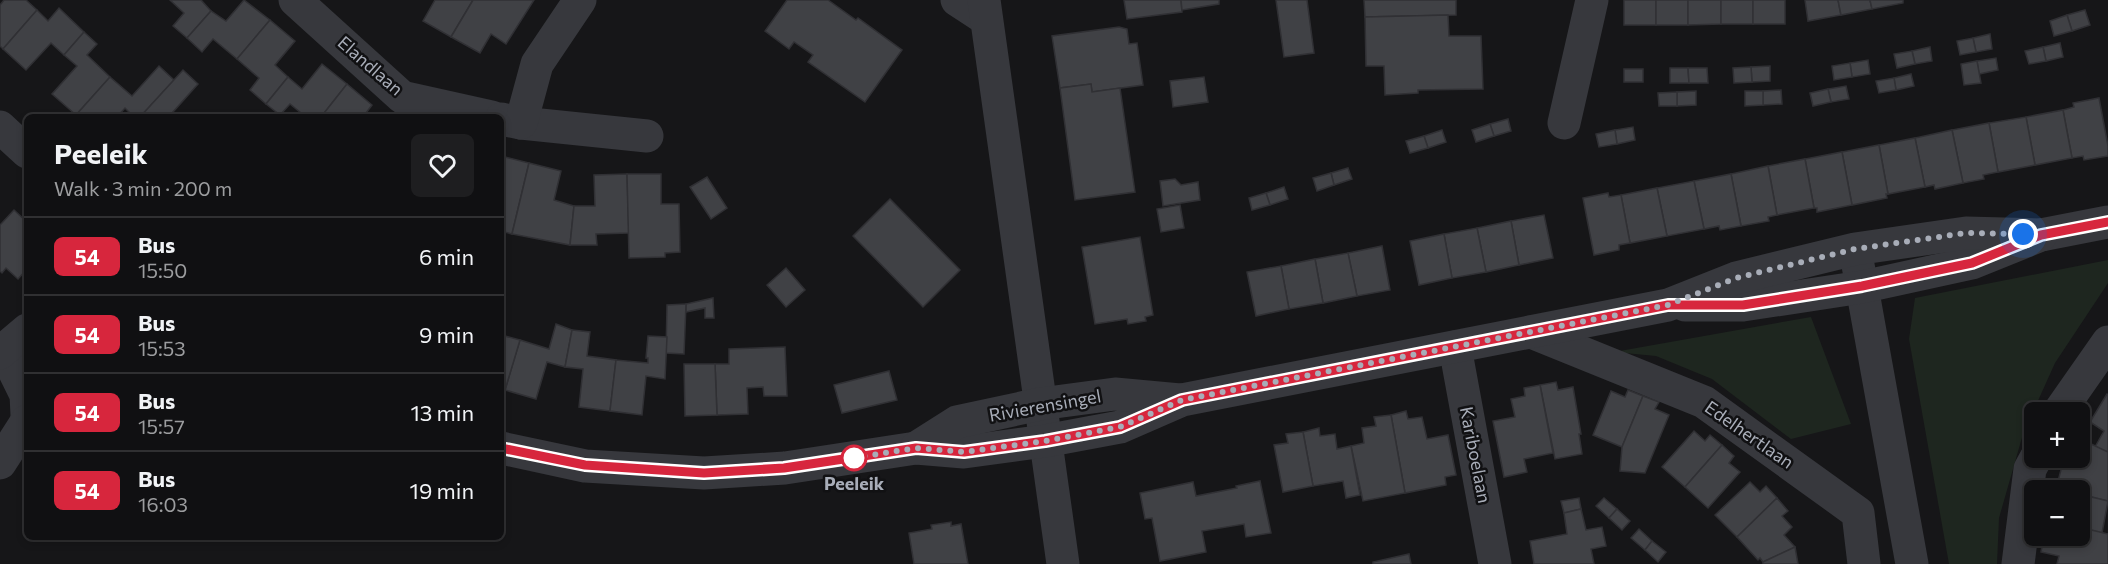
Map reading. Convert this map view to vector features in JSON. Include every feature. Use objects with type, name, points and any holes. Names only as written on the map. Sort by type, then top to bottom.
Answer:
[{"type":"street","name":"Elandlaan","points":[[295,0],[402,97],[478,114]]},
{"type":"street","points":[[505,120],[537,64],[580,0]]},
{"type":"street","points":[[957,0],[985,9],[1063,564]]},
{"type":"street","points":[[1564,123],[1592,0]]},
{"type":"street","name":"Elandlaan","points":[[505,120],[647,136]]},
{"type":"street","points":[[0,127],[24,149]]},
{"type":"street","name":"Rivierensingel","points":[[1668,305],[1743,305],[1862,286],[1972,263],[2041,235],[2108,222]]},
{"type":"street","name":"Rivierensingel","points":[[504,449],[585,465],[704,473],[784,468],[916,448],[964,452],[1045,441],[1120,427],[1182,400],[1668,305],[1736,278],[1855,249],[1966,233],[2041,235]]},
{"type":"street","points":[[1855,249],[1912,564]]},
{"type":"street","name":"Edelhertlaan","points":[[1531,332],[1704,402],[1858,513]]},
{"type":"street","points":[[2066,402],[2108,342]]},
{"type":"street","points":[[10,344],[24,389]]},
{"type":"street","name":"Kariboelaan","points":[[1455,347],[1496,564]]},
{"type":"street","name":"Rivierensingel","points":[[916,448],[957,422],[1040,404],[1115,394],[1182,400]]},
{"type":"street","points":[[0,463],[24,426]]},
{"type":"street","points":[[2018,564],[2031,468]]},
{"type":"street","points":[[1864,564],[1858,513],[1895,474]]},
{"type":"shaded area","points":[[2108,260],[2108,283],[2055,363],[2037,402],[2024,402],[2024,432],[1999,518],[1997,564],[1949,564],[1909,339],[1915,298]]},
{"type":"shaded area","points":[[1811,317],[1851,424],[1791,439],[1712,379],[1656,356],[1614,352]]},
{"type":"building","points":[[4,0],[26,0],[37,10],[3,49],[0,46],[0,5]]},
{"type":"building","points":[[170,0],[201,0],[211,11],[187,38],[173,26],[184,13]]},
{"type":"building","points":[[244,0],[270,20],[237,59],[213,39],[202,52],[187,38],[211,11],[226,21]]},
{"type":"building","points":[[435,0],[473,0],[451,37],[423,21]]},
{"type":"building","points":[[473,0],[534,0],[506,44],[491,34],[480,53],[451,37]]},
{"type":"building","points":[[787,0],[828,0],[856,20],[858,18],[902,50],[865,102],[808,62],[813,55],[794,42],[789,49],[765,31]]},
{"type":"building","points":[[1124,0],[1181,0],[1182,12],[1127,19]]},
{"type":"building","points":[[1181,0],[1219,0],[1219,4],[1182,10]]},
{"type":"building","points":[[1276,0],[1307,0],[1314,53],[1284,57]]},
{"type":"building","points":[[1364,0],[1456,0],[1456,15],[1365,17]]},
{"type":"building","points":[[1624,0],[1656,0],[1656,25],[1624,25]]},
{"type":"building","points":[[1656,0],[1688,0],[1688,25],[1656,25]]},
{"type":"building","points":[[1688,0],[1721,0],[1721,24],[1688,25]]},
{"type":"building","points":[[1721,0],[1753,0],[1753,24],[1721,24]]},
{"type":"building","points":[[1753,0],[1785,0],[1785,24],[1753,24]]},
{"type":"building","points":[[1805,0],[1838,0],[1841,15],[1808,21]]},
{"type":"building","points":[[1838,0],[1870,0],[1872,9],[1841,15]]},
{"type":"building","points":[[1870,0],[1903,0],[1903,3],[1872,9]]},
{"type":"building","points":[[59,8],[84,32],[64,55],[51,43],[26,70],[3,49],[37,10],[48,21]]},
{"type":"building","points":[[2085,10],[2090,25],[2072,31],[2067,15]]},
{"type":"building","points":[[1448,15],[1449,36],[1481,36],[1483,89],[1418,90],[1418,93],[1385,95],[1384,66],[1366,66],[1365,17]]},
{"type":"building","points":[[2067,15],[2072,31],[2054,36],[2050,21]]},
{"type":"building","points":[[270,20],[295,41],[275,65],[288,77],[266,104],[250,90],[259,78],[237,59]]},
{"type":"building","points":[[1119,27],[1127,29],[1129,44],[1137,43],[1143,85],[1092,92],[1091,84],[1060,88],[1052,36]]},
{"type":"building","points":[[84,32],[97,44],[87,55],[110,77],[77,114],[52,94],[77,66],[64,55]]},
{"type":"building","points":[[1990,34],[1992,49],[1976,52],[1973,38]]},
{"type":"building","points":[[1973,38],[1976,52],[1960,55],[1957,41]]},
{"type":"building","points":[[2060,43],[2063,57],[2046,61],[2043,47]]},
{"type":"building","points":[[1930,47],[1932,61],[1915,64],[1912,51]]},
{"type":"building","points":[[2043,47],[2046,61],[2029,64],[2025,51]]},
{"type":"building","points":[[1912,51],[1915,64],[1897,68],[1894,54]]},
{"type":"building","points":[[1996,58],[1998,70],[1979,74],[1977,61]]},
{"type":"building","points":[[1868,60],[1870,74],[1852,77],[1850,63]]},
{"type":"building","points":[[1977,61],[1981,83],[1964,85],[1961,64]]},
{"type":"building","points":[[1850,63],[1852,77],[1834,80],[1832,66]]},
{"type":"building","points":[[322,64],[347,84],[323,114],[302,114],[290,104],[279,114],[266,104],[288,77],[302,89]]},
{"type":"building","points":[[159,66],[174,80],[143,114],[131,114],[125,108],[120,114],[77,114],[110,77],[132,96]]},
{"type":"building","points":[[1770,66],[1770,81],[1752,82],[1751,67]]},
{"type":"building","points":[[1751,67],[1752,82],[1734,83],[1733,68]]},
{"type":"building","points":[[1670,68],[1688,68],[1689,83],[1670,83]]},
{"type":"building","points":[[1688,68],[1707,68],[1708,83],[1689,83]]},
{"type":"building","points":[[1624,69],[1643,69],[1643,82],[1624,82]]},
{"type":"building","points":[[183,70],[198,84],[173,112],[176,114],[143,114]]},
{"type":"building","points":[[1911,74],[1914,86],[1896,90],[1894,78]]},
{"type":"building","points":[[1204,77],[1208,102],[1173,107],[1170,81]]},
{"type":"building","points":[[1894,78],[1896,90],[1879,93],[1876,81]]},
{"type":"building","points":[[347,84],[372,105],[365,114],[323,114]]},
{"type":"building","points":[[1091,84],[1092,92],[1120,88],[1135,192],[1075,200],[1060,88]]},
{"type":"building","points":[[1846,86],[1849,99],[1831,102],[1828,89]]},
{"type":"building","points":[[1828,89],[1831,102],[1813,106],[1810,93]]},
{"type":"building","points":[[1781,90],[1782,104],[1763,105],[1763,91]]},
{"type":"building","points":[[1696,91],[1696,105],[1677,106],[1677,92]]},
{"type":"building","points":[[1745,91],[1763,91],[1763,105],[1745,106]]},
{"type":"building","points":[[1677,92],[1677,106],[1659,106],[1658,93]]},
{"type":"building","points":[[2099,98],[2108,156],[2084,160],[2083,156],[2072,158],[2063,110],[2074,107],[2073,103]]},
{"type":"building","points":[[2063,110],[2072,158],[2035,165],[2026,117]]},
{"type":"building","points":[[2026,117],[2035,165],[1998,172],[1989,123]]},
{"type":"building","points":[[1508,119],[1511,131],[1494,136],[1490,124]]},
{"type":"building","points":[[1989,123],[1998,172],[1983,175],[1984,179],[1963,183],[1952,130]]},
{"type":"building","points":[[1490,124],[1494,136],[1476,142],[1472,130]]},
{"type":"building","points":[[1633,127],[1635,140],[1617,144],[1615,130]]},
{"type":"building","points":[[1442,130],[1446,142],[1428,148],[1424,136]]},
{"type":"building","points":[[1615,130],[1617,144],[1599,147],[1596,134]]},
{"type":"building","points":[[1952,130],[1963,183],[1935,189],[1934,185],[1925,187],[1915,138]]},
{"type":"building","points":[[1424,136],[1428,148],[1410,153],[1406,141]]},
{"type":"building","points":[[1915,138],[1925,187],[1888,194],[1879,145]]},
{"type":"building","points":[[1879,145],[1887,198],[1852,205],[1842,152]]},
{"type":"building","points":[[1842,152],[1852,205],[1817,212],[1817,208],[1814,208],[1805,159]]},
{"type":"building","points":[[504,157],[529,163],[512,234],[504,232]]},
{"type":"building","points":[[1805,159],[1814,208],[1777,215],[1768,166]]},
{"type":"building","points":[[529,163],[561,171],[554,200],[574,206],[570,245],[512,234]]},
{"type":"building","points":[[1768,166],[1777,215],[1768,217],[1769,221],[1741,226],[1731,174]]},
{"type":"building","points":[[1348,168],[1352,179],[1334,185],[1331,173]]},
{"type":"building","points":[[1331,173],[1334,185],[1317,191],[1313,178]]},
{"type":"building","points":[[627,174],[629,233],[596,234],[597,245],[570,245],[574,206],[595,206],[594,175]]},
{"type":"building","points":[[627,174],[661,174],[661,204],[679,204],[680,252],[665,253],[665,257],[629,258]]},
{"type":"building","points":[[1731,174],[1741,226],[1720,230],[1719,226],[1704,229],[1694,181]]},
{"type":"building","points":[[707,177],[727,208],[711,219],[690,187]]},
{"type":"building","points":[[1175,179],[1181,185],[1198,182],[1200,200],[1163,206],[1160,181]]},
{"type":"building","points":[[1694,181],[1704,229],[1667,236],[1657,188]]},
{"type":"building","points":[[1284,187],[1288,199],[1270,205],[1266,193]]},
{"type":"building","points":[[1657,188],[1667,236],[1630,243],[1621,195]]},
{"type":"building","points":[[1266,193],[1270,205],[1252,210],[1249,198]]},
{"type":"building","points":[[1608,193],[1609,197],[1621,195],[1630,243],[1619,245],[1619,250],[1594,255],[1583,198]]},
{"type":"building","points":[[890,199],[960,270],[923,307],[853,236]]},
{"type":"building","points":[[1180,205],[1184,228],[1161,232],[1157,209]]},
{"type":"building","points":[[14,210],[24,219],[24,272],[18,279],[6,268],[2,273],[0,271],[0,225]]},
{"type":"building","points":[[1544,215],[1553,258],[1519,265],[1511,221]]},
{"type":"building","points":[[1511,221],[1519,265],[1486,272],[1477,228]]},
{"type":"building","points":[[1477,228],[1486,272],[1452,278],[1444,234]]},
{"type":"building","points":[[1444,234],[1452,278],[1419,285],[1410,241]]},
{"type":"building","points":[[1140,237],[1153,315],[1145,317],[1146,321],[1128,324],[1127,319],[1095,324],[1082,247]]},
{"type":"building","points":[[1382,246],[1390,290],[1357,296],[1348,253]]},
{"type":"building","points":[[1348,253],[1357,296],[1323,303],[1315,259]]},
{"type":"building","points":[[1315,259],[1323,303],[1289,309],[1281,266]]},
{"type":"building","points":[[1281,266],[1289,309],[1256,316],[1247,272]]},
{"type":"building","points":[[786,268],[805,290],[786,307],[767,285]]},
{"type":"building","points":[[713,298],[714,318],[705,318],[705,308],[686,312],[686,304]]},
{"type":"building","points":[[686,304],[684,354],[666,353],[667,305]]},
{"type":"building","points":[[556,324],[572,330],[565,367],[547,362],[536,399],[505,390],[520,340],[549,349]]},
{"type":"building","points":[[572,330],[590,332],[587,356],[616,360],[610,411],[579,407],[583,369],[565,367]]},
{"type":"building","points":[[504,336],[520,340],[504,390]]},
{"type":"building","points":[[648,336],[667,337],[665,379],[646,376],[642,415],[610,411],[616,360],[648,363],[648,358],[646,358]]},
{"type":"building","points":[[785,347],[787,396],[764,396],[763,387],[747,388],[748,414],[717,415],[715,364],[729,364],[729,349]]},
{"type":"building","points":[[684,364],[715,364],[717,415],[685,416]]},
{"type":"building","points":[[889,371],[897,400],[842,413],[834,385]]},
{"type":"building","points":[[1556,382],[1558,390],[1573,387],[1582,454],[1555,459],[1540,385]]},
{"type":"building","points":[[1540,385],[1553,453],[1524,459],[1527,472],[1504,477],[1493,421],[1515,417],[1511,399],[1525,396],[1524,388]]},
{"type":"building","points":[[1628,390],[1643,396],[1622,447],[1593,435],[1611,391],[1625,397]]},
{"type":"building","points":[[2107,394],[2108,452],[2095,447],[2104,431],[2090,422]]},
{"type":"building","points":[[1643,396],[1659,402],[1655,409],[1669,415],[1645,473],[1620,471],[1622,447]]},
{"type":"building","points":[[1406,411],[1408,419],[1422,417],[1427,439],[1448,435],[1456,475],[1445,477],[1446,485],[1405,493],[1391,415]]},
{"type":"building","points":[[1391,415],[1405,493],[1363,501],[1351,446],[1364,443],[1362,428],[1376,426],[1374,417]]},
{"type":"building","points":[[1319,428],[1320,436],[1335,434],[1337,449],[1351,446],[1360,495],[1346,498],[1343,481],[1313,486],[1303,432]]},
{"type":"building","points":[[1694,431],[1705,441],[1710,435],[1722,445],[1685,487],[1662,467]]},
{"type":"building","points":[[1303,432],[1313,486],[1283,492],[1274,445],[1288,443],[1286,434]]},
{"type":"building","points":[[2090,443],[2108,452],[2108,501],[2090,497],[2090,480],[2058,480],[2061,468],[2090,468]]},
{"type":"building","points":[[1722,445],[1734,456],[1729,463],[1740,472],[1708,508],[1685,487]]},
{"type":"building","points":[[1260,481],[1271,533],[1246,537],[1244,524],[1202,531],[1206,552],[1160,561],[1152,518],[1145,519],[1140,493],[1193,482],[1196,496]]},
{"type":"building","points":[[1750,482],[1760,492],[1766,486],[1777,498],[1737,537],[1715,515]]},
{"type":"building","points":[[2090,497],[2108,501],[2102,533],[2090,530]]},
{"type":"building","points":[[1579,498],[1581,509],[1564,513],[1561,501]]},
{"type":"building","points":[[1604,498],[1617,509],[1609,518],[1596,506]]},
{"type":"building","points":[[1777,498],[1788,511],[1782,516],[1792,527],[1784,535],[1795,547],[1763,562],[1760,558],[1758,560],[1737,537]]},
{"type":"building","points":[[1581,509],[1586,530],[1602,527],[1606,546],[1591,549],[1594,564],[1534,564],[1530,541],[1567,534],[1564,513]]},
{"type":"building","points":[[1617,509],[1630,521],[1622,530],[1609,518]]},
{"type":"building","points":[[951,522],[951,526],[961,524],[968,564],[914,564],[909,533],[932,529],[931,525]]},
{"type":"building","points":[[1639,529],[1652,541],[1645,550],[1631,538]]},
{"type":"building","points":[[2090,530],[2108,534],[2108,564],[2057,564],[2059,556],[2041,552],[2042,546],[2090,546]]},
{"type":"building","points":[[1652,541],[1666,552],[1658,562],[1645,550]]},
{"type":"building","points":[[1795,547],[1798,564],[1763,564],[1763,562]]},
{"type":"building","points":[[1409,554],[1411,564],[1373,564],[1373,562]]},
{"type":"bus line","name":"54","points":[[504,449],[585,465],[704,473],[784,468],[916,448],[964,452],[1045,441],[1120,427],[1182,400],[1668,305],[1743,305],[1862,286],[1972,263],[2041,235],[2108,222]]},
{"type":"place","name":"Peeleik","points":[[854,458]]},
{"type":"route","points":[[854,458],[916,448],[964,452],[1045,441],[1120,427],[1182,400],[1668,305],[1736,278],[1855,249],[1966,233],[2023,234]]}]
